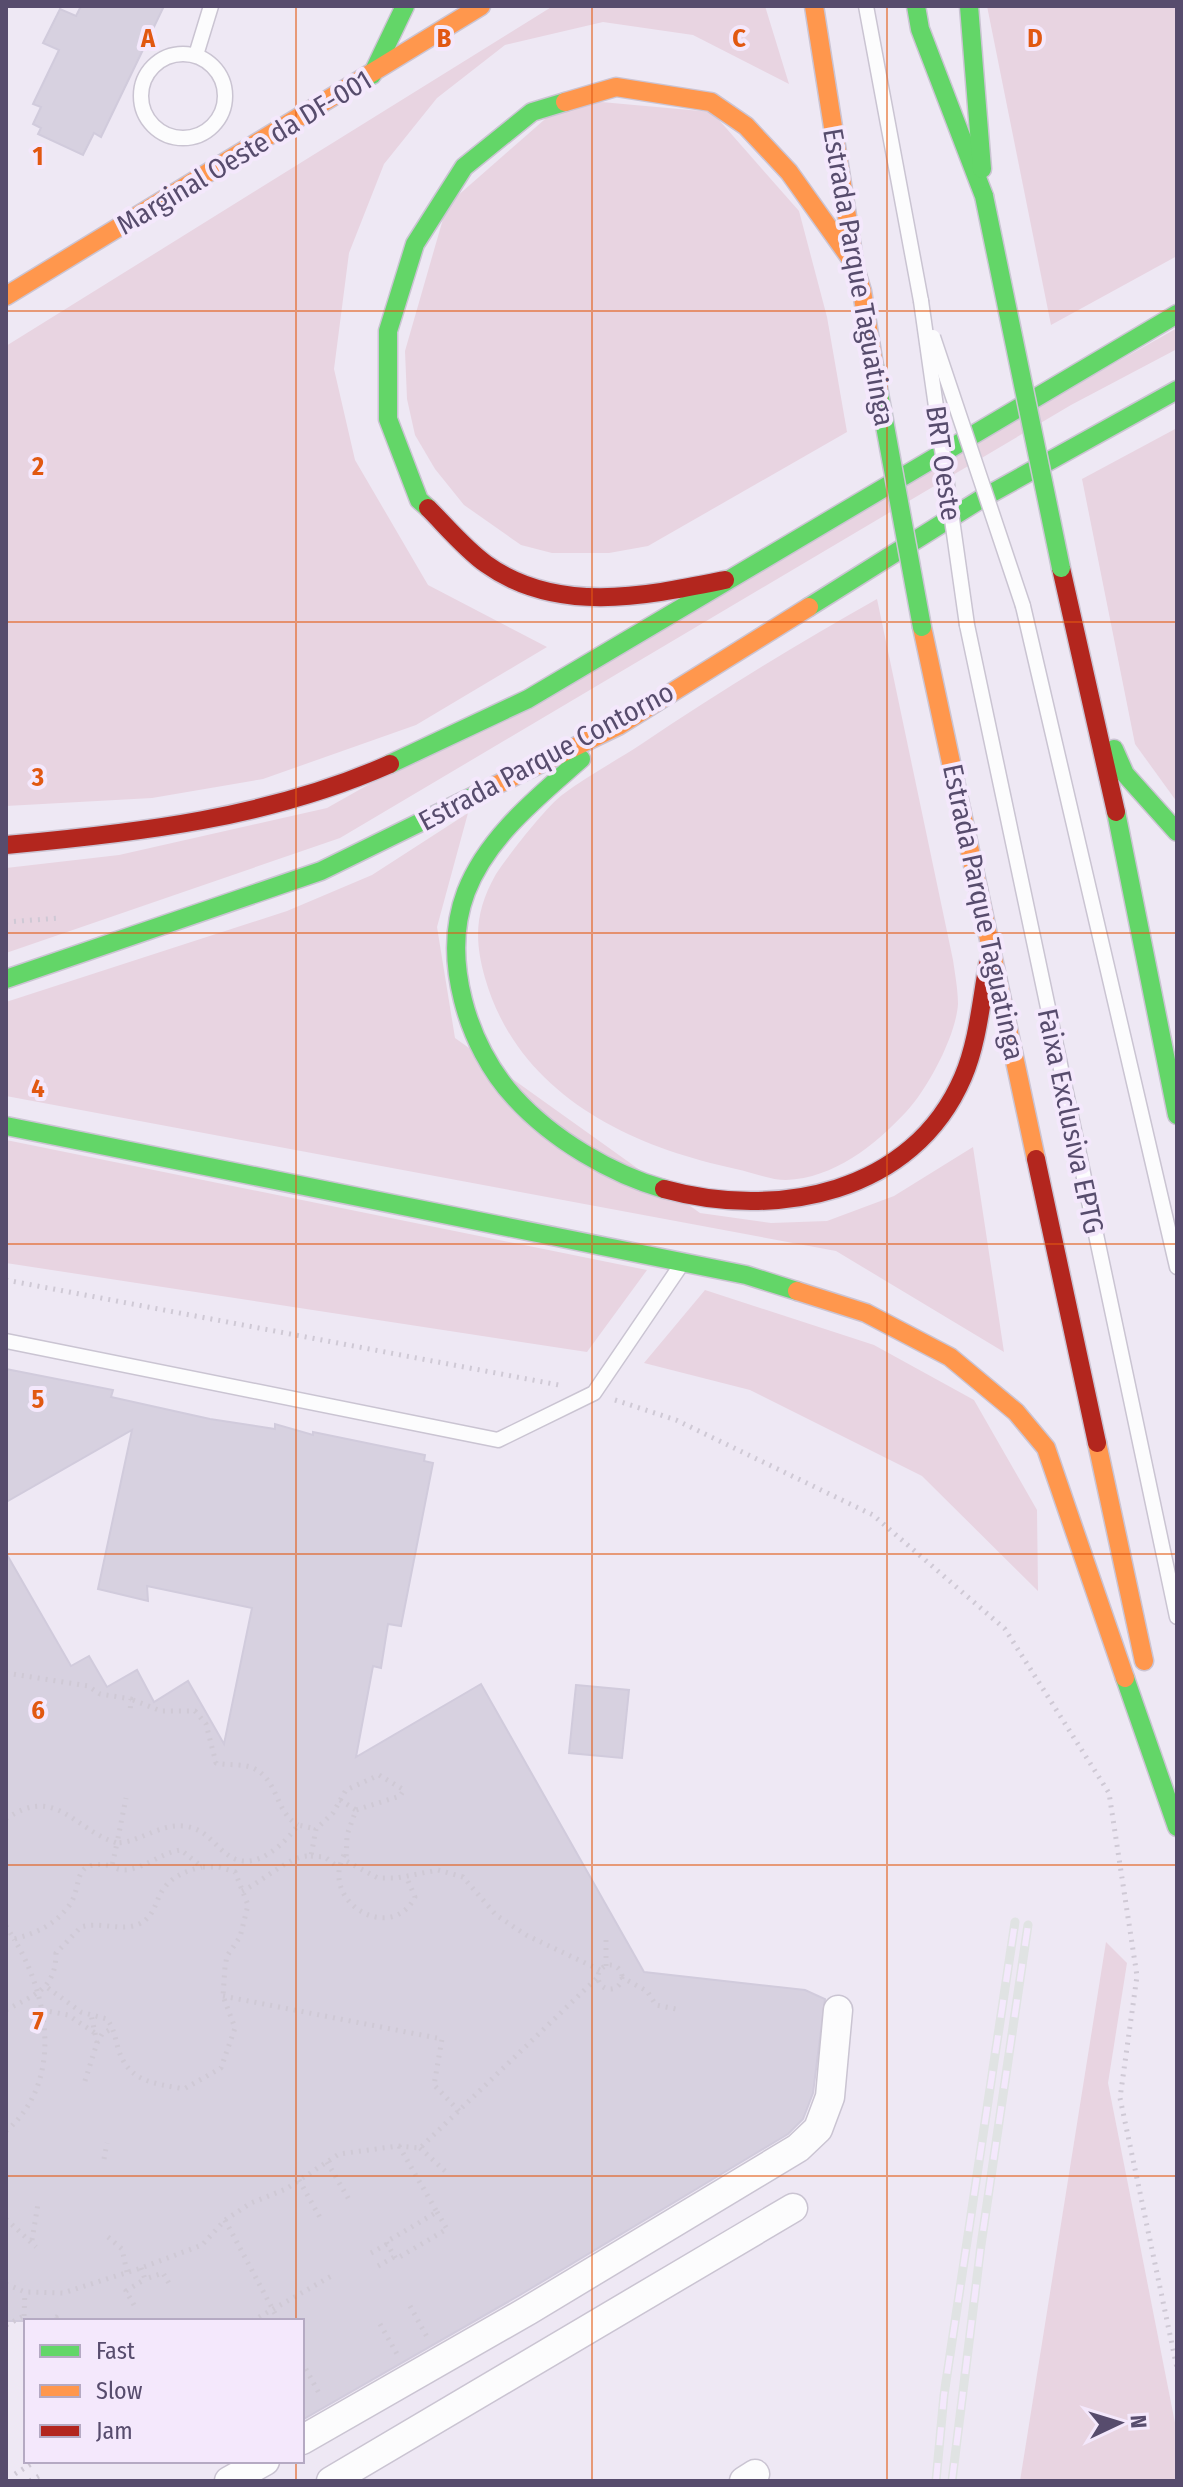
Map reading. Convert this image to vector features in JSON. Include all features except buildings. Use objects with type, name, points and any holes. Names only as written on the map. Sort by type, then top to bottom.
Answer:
[{"type":"main road","points":[[372,75],[405,6]]},
{"type":"main road","name":"Marginal Oeste da DF-001","points":[[6,296],[481,6]]},
{"type":"main road","points":[[797,6],[822,66]]},
{"type":"main road","name":"Estrada Parque Taguatinga","points":[[814,6],[855,267],[922,627],[1177,1814]]},
{"type":"main road","points":[[916,6],[920,29],[984,196]]},
{"type":"main road","points":[[969,6],[984,196],[1061,568],[1094,703],[1177,1115]]},
{"type":"main road","points":[[725,580],[651,594],[591,598],[516,582],[458,546],[417,497],[390,429],[384,349],[395,286],[425,210],[465,148],[510,107],[566,82],[629,77],[685,88],[734,113],[778,156],[855,267]]},
{"type":"main road","name":"Estrada Parque Contorno","points":[[6,845],[153,831],[294,800],[425,749],[528,699],[1177,314]]},
{"type":"main road","name":"Estrada Parque Contorno","points":[[6,979],[321,871],[618,726],[981,499],[1177,390]]},
{"type":"main road","points":[[1094,703],[1125,774],[1177,832]]},
{"type":"main road","points":[[618,726],[519,816],[484,860],[459,914],[456,974],[476,1040],[509,1091],[548,1127],[619,1173],[693,1195],[774,1202],[830,1193],[867,1179],[910,1147],[956,1091],[970,1048],[992,946]]},
{"type":"main road","points":[[6,1126],[746,1275],[866,1313],[950,1357],[1016,1412],[1046,1448],[1177,1827]]},
{"type":"street","points":[[304,2439],[529,2310],[798,2148],[818,2129],[830,2097],[838,2010]]},
{"type":"street","points":[[331,2481],[793,2208]]},
{"type":"street","points":[[229,2481],[261,2463]]},
{"type":"lane","points":[[196,55],[211,6]]},
{"type":"lane","name":"BRT Oeste","points":[[866,6],[921,301],[967,625]]},
{"type":"lane","points":[[168,55],[196,55],[218,72],[225,99],[222,112],[214,124],[190,138],[163,133],[144,113],[141,100],[147,73],[168,55]]},
{"type":"lane","name":"BRT Oeste","points":[[921,301],[1023,606],[1177,1267]]},
{"type":"lane","name":"Faixa Exclusiva EPTG","points":[[967,625],[1177,1617]]},
{"type":"lane","points":[[6,1341],[498,1440],[594,1393],[683,1263]]},
{"type":"path","points":[[6,1280],[594,1393],[676,1420],[873,1515],[1005,1629],[1109,1793],[1137,1976],[1120,2098],[1177,2368]]},
{"type":"path","points":[[6,1673],[88,1686],[100,1694],[133,1700],[161,1711],[195,1711],[206,1724],[216,1763],[253,1768],[263,1774],[272,1783],[289,1820],[316,1829]]},
{"type":"path","points":[[130,1713],[133,1700]]},
{"type":"path","points":[[311,1856],[316,1829],[346,1790],[379,1775],[404,1790],[400,1796],[356,1810],[340,1800]]},
{"type":"path","points":[[112,1866],[126,1798]]},
{"type":"path","points":[[6,1819],[23,1808],[63,1809],[96,1836],[117,1843],[131,1842],[174,1826],[187,1826],[215,1840],[235,1859],[246,1860],[263,1857],[288,1838],[298,1825]]},
{"type":"path","points":[[356,1810],[346,1853],[339,1868],[338,1880],[346,1900],[373,1918],[397,1916],[411,1906],[415,1897],[406,1876]]},
{"type":"path","points":[[14,1939],[41,1931],[58,1918],[72,1902],[77,1880],[87,1867],[94,1864],[112,1866],[119,1872],[127,1871],[161,1854],[181,1850],[202,1867]]},
{"type":"path","points":[[346,1853],[346,1861],[378,1878],[438,1870],[463,1877],[496,1915],[526,1935],[601,1971]]},
{"type":"path","points":[[242,1891],[271,1877],[292,1858],[325,1857],[339,1868]]},
{"type":"path","points":[[6,2010],[48,1988],[56,1968],[56,1953],[71,1934],[88,1925],[135,1926],[147,1917],[168,1881],[202,1867],[219,1867],[235,1872],[248,1905],[240,1937],[227,1956],[223,1996],[235,2028],[221,2068],[184,2089],[152,2084],[134,2076],[119,2050],[107,2019],[81,2012],[48,1988]]},
{"type":"path","points":[[6,1926],[36,1994],[47,2031],[45,2058],[37,2085],[6,2131]]},
{"type":"path","points":[[606,1936],[600,1984],[609,1989],[616,1987],[621,1977]]},
{"type":"path","points":[[420,2148],[601,1971],[617,1967],[621,1977],[647,1991],[656,2005],[676,2009]]},
{"type":"path","points":[[223,1996],[442,2039],[434,2085],[460,2112]]},
{"type":"path","points":[[41,2009],[68,2015],[95,2033]]},
{"type":"path","points":[[91,2014],[97,2043]]},
{"type":"path","points":[[85,2081],[97,2043],[102,2034],[113,2028]]},
{"type":"path","points":[[104,2159],[107,2143]]},
{"type":"path","points":[[378,2266],[447,2229],[398,2146]]},
{"type":"path","points":[[6,2284],[25,2292],[63,2293],[202,2245],[225,2220],[251,2203],[299,2180],[339,2154],[398,2146],[420,2148],[445,2171]]},
{"type":"path","points":[[327,2162],[351,2203]]},
{"type":"path","points":[[299,2180],[322,2221]]},
{"type":"path","points":[[32,2240],[38,2204]]},
{"type":"path","points":[[371,2253],[437,2212]]},
{"type":"path","points":[[6,2219],[36,2247]]},
{"type":"path","points":[[225,2220],[278,2319]]},
{"type":"path","points":[[108,2237],[122,2249],[127,2272]]},
{"type":"path","points":[[387,2244],[394,2257]]},
{"type":"path","points":[[141,2268],[145,2279]]},
{"type":"path","points":[[134,2305],[126,2291],[145,2279],[163,2273],[170,2285]]},
{"type":"path","points":[[256,2319],[335,2274]]},
{"type":"path","points":[[6,2325],[25,2318],[25,2292]]},
{"type":"path","points":[[410,2306],[431,2344]]},
{"type":"path","points":[[380,2324],[401,2362]]},
{"type":"path","points":[[304,2366],[327,2407]]},
{"type":"path","points":[[15,2474],[31,2464]]},
{"type":"path","points":[[30,2481],[39,2476]]},
{"type":"shaded area","points":[[553,6],[765,6],[789,84],[693,35],[603,22],[505,45],[437,98],[384,164],[349,253],[334,369],[355,460],[428,585],[547,647],[416,725],[263,779],[152,798],[6,806],[6,346]]},
{"type":"shaded area","points":[[987,6],[1177,6],[1177,256],[1051,325]]},
{"type":"shaded area","points":[[568,99],[712,112],[799,211],[827,317],[847,432],[648,546],[609,553],[552,553],[521,545],[464,505],[435,469],[415,435],[407,399],[405,351],[447,205]]},
{"type":"shaded area","points":[[1177,328],[1177,349],[1071,405],[340,838],[6,953],[6,868],[119,855],[327,808]]},
{"type":"shaded area","points":[[1177,428],[1177,802],[1135,744],[1082,479]]},
{"type":"shaded area","points":[[877,599],[956,982],[956,1017],[939,1062],[914,1102],[880,1137],[837,1167],[804,1178],[774,1179],[695,1159],[617,1129],[582,1108],[550,1083],[523,1053],[501,1018],[485,978],[479,950],[478,925],[489,887],[517,845],[562,795],[729,687]]},
{"type":"shaded area","points":[[468,813],[437,927],[455,1038],[700,1213],[771,1223],[827,1221],[894,1196],[973,1147],[1004,1352],[836,1251],[6,1096],[6,1002],[287,911],[372,875]]},
{"type":"shaded area","points":[[6,1140],[647,1270],[587,1352],[6,1263]]},
{"type":"shaded area","points":[[705,1290],[874,1345],[974,1400],[1037,1510],[1038,1591],[922,1476],[750,1390],[644,1363]]},
{"type":"shaded area","points":[[1106,1942],[1127,1963],[1108,2083],[1177,2433],[1177,2481],[1020,2481]]},
{"type":"railway","points":[[936,2481],[944,2395],[1015,1922]]},
{"type":"railway","points":[[952,2481],[981,2245],[1028,1925]]},
{"type":"traffic: fast","points":[[372,75],[405,6]]},
{"type":"traffic: fast","points":[[916,6],[920,29],[984,196]]},
{"type":"traffic: fast","points":[[969,6],[982,169]]},
{"type":"traffic: fast","points":[[428,508],[419,500],[388,419],[388,331],[415,244],[464,167],[532,112],[565,102]]},
{"type":"traffic: fast","points":[[984,196],[1061,568]]},
{"type":"traffic: fast","points":[[390,764],[528,699],[1177,314]]},
{"type":"traffic: fast","points":[[874,366],[922,627]]},
{"type":"traffic: fast","points":[[809,607],[981,499],[1177,390]]},
{"type":"traffic: fast","points":[[1114,749],[1125,774],[1177,832]]},
{"type":"traffic: fast","points":[[581,759],[515,819],[475,872],[459,918],[456,945],[463,1000],[483,1053],[497,1076],[529,1112],[583,1153],[624,1174],[664,1189]]},
{"type":"traffic: fast","points":[[6,979],[321,871],[484,791]]},
{"type":"traffic: fast","points":[[1116,812],[1177,1115]]},
{"type":"traffic: fast","points":[[6,1126],[746,1275],[797,1291]]},
{"type":"traffic: fast","points":[[1125,1678],[1177,1827]]},
{"type":"traffic: slow","points":[[6,296],[481,6]]},
{"type":"traffic: slow","points":[[814,6],[855,267]]},
{"type":"traffic: slow","points":[[565,102],[616,87],[711,102],[746,126],[789,172],[853,262],[862,291],[874,366]]},
{"type":"traffic: slow","points":[[484,791],[618,726],[809,607]]},
{"type":"traffic: slow","points":[[922,627],[1036,1159]]},
{"type":"traffic: slow","points":[[797,1291],[866,1313],[950,1357],[1016,1412],[1046,1448],[1125,1678]]},
{"type":"traffic: slow","points":[[1097,1443],[1144,1661]]},
{"type":"traffic: jam","points":[[428,508],[486,564],[513,580],[542,590],[572,596],[602,597],[664,591],[725,580]]},
{"type":"traffic: jam","points":[[1061,568],[1116,812]]},
{"type":"traffic: jam","points":[[6,845],[105,835],[250,810],[297,798],[390,764]]},
{"type":"traffic: jam","points":[[664,1189],[707,1198],[751,1201],[795,1198],[837,1188],[876,1172],[911,1148],[940,1117],[963,1077],[976,1036],[988,964]]},
{"type":"traffic: jam","points":[[1036,1159],[1097,1443]]}]
